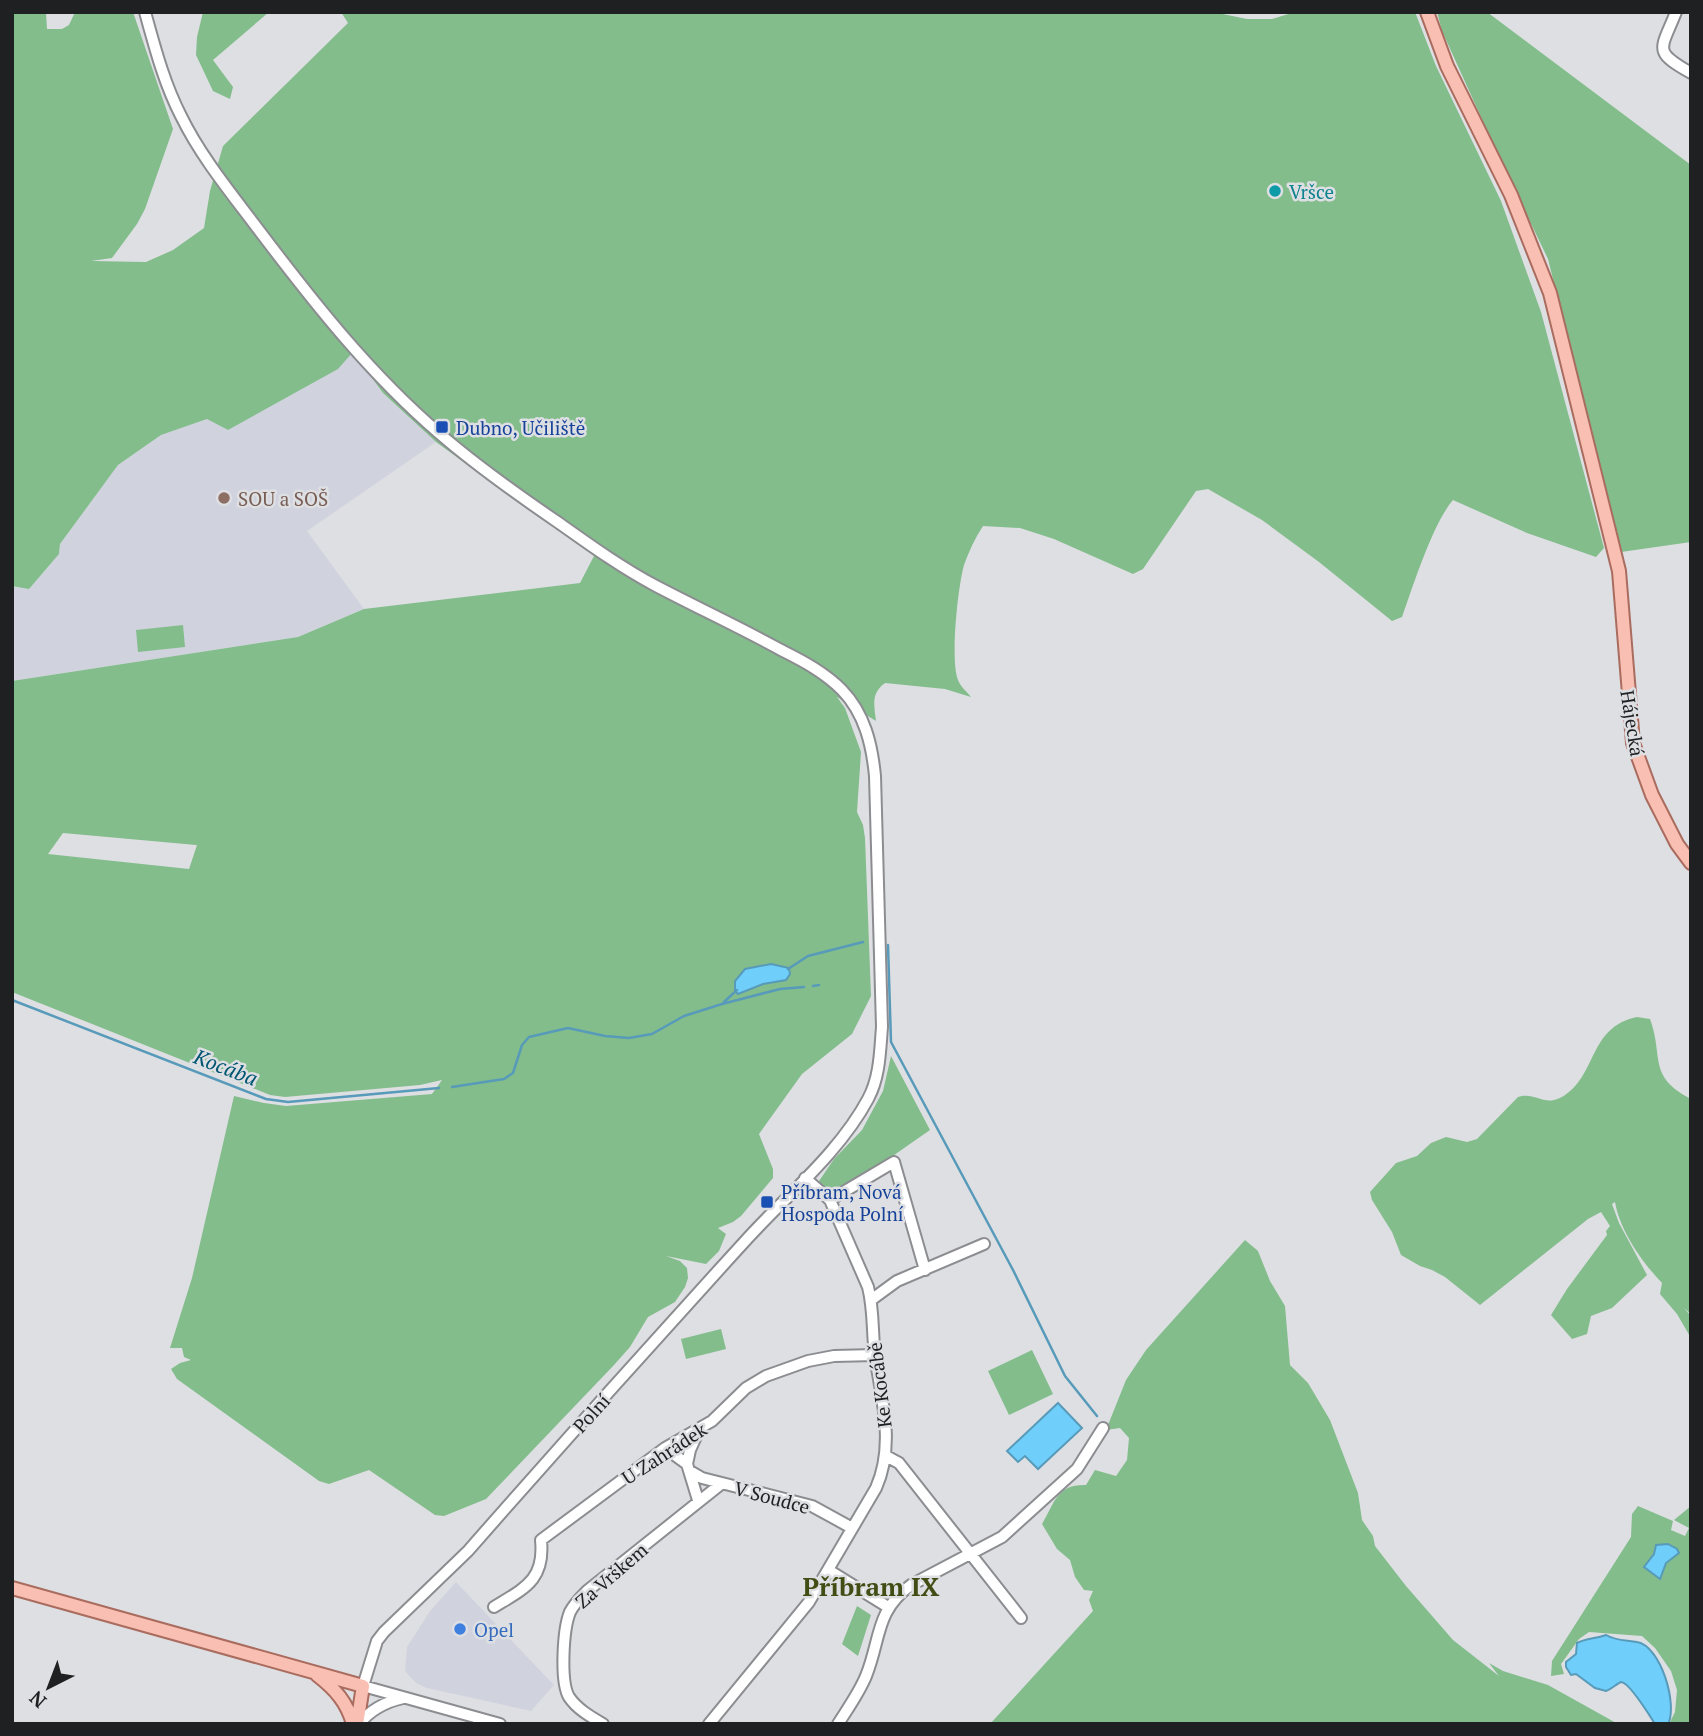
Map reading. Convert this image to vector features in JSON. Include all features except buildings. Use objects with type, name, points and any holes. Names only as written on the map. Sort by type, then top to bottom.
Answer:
[{"type":"main road","name":"Hájecká","points":[[1427,12],[1447,66],[1511,195],[1550,293],[1619,571],[1633,743],[1652,795],[1677,844],[1691,863]]},
{"type":"main road","points":[[12,1588],[363,1685],[356,1724]]},
{"type":"main road","points":[[311,1671],[338,1693],[356,1724]]},
{"type":"street","name":"Polní","points":[[145,12],[181,118],[208,163],[317,308],[385,384],[441,435],[514,492],[601,553],[654,584],[812,666],[845,693],[857,711],[870,740],[876,776],[882,1027],[880,1063],[870,1096],[853,1124],[834,1147],[739,1248],[468,1551],[384,1632],[373,1651],[363,1685]]},
{"type":"street","points":[[1676,12],[1662,48],[1669,61],[1691,74]]},
{"type":"street","points":[[830,1200],[894,1162],[925,1270]]},
{"type":"street","name":"Ke Kocábě","points":[[709,1724],[809,1602],[830,1571],[876,1488],[886,1456],[885,1407],[875,1355],[868,1287],[830,1200],[805,1178]]},
{"type":"street","points":[[871,1300],[897,1281],[984,1244]]},
{"type":"street","name":"U Zahrádek","points":[[494,1607],[523,1590],[536,1576],[542,1553],[541,1540],[665,1448],[712,1421],[746,1388],[776,1372],[808,1361],[834,1356],[875,1355]]},
{"type":"street","points":[[698,1500],[688,1467],[695,1438],[701,1429]]},
{"type":"street","points":[[838,1724],[867,1675],[888,1607],[898,1594],[1002,1537],[1077,1469],[1103,1429]]},
{"type":"street","name":"V Soudce","points":[[665,1448],[702,1478],[812,1506],[852,1528]]},
{"type":"street","points":[[886,1456],[899,1463],[1021,1618]]},
{"type":"street","name":"Za Vrškem","points":[[603,1724],[577,1707],[565,1688],[563,1674],[570,1612],[587,1591],[720,1483]]},
{"type":"street","points":[[830,1571],[888,1607]]},
{"type":"street","points":[[363,1685],[500,1724]]},
{"type":"street","points":[[356,1724],[380,1705],[406,1698]]},
{"type":"shaded area","name":"SOU a SOŠ","points":[[353,352],[383,393],[436,442],[307,531],[364,609],[298,637],[12,681],[12,586],[30,588],[59,554],[60,544],[118,465],[161,435],[207,419]]},
{"type":"shaded area","name":"Opel","points":[[456,1582],[554,1685],[531,1711],[427,1688],[416,1683],[405,1671],[407,1647],[430,1611]]},
{"type":"green space","points":[[12,12],[46,12],[47,29],[62,29],[69,25],[75,12],[133,12],[173,129],[145,209],[137,224],[112,258],[91,261],[146,262],[173,250],[204,228],[210,191],[223,146],[348,23],[341,12],[1213,12],[1247,19],[1272,19],[1295,12],[1415,12],[1436,66],[1501,201],[1541,312],[1604,548],[1596,557],[1527,533],[1453,500],[1431,539],[1402,617],[1392,621],[1262,520],[1208,489],[1196,491],[1143,569],[1133,574],[1054,539],[1020,528],[983,526],[964,565],[956,623],[956,670],[959,682],[971,697],[945,689],[885,683],[875,695],[876,721],[837,697],[845,708],[861,752],[857,812],[865,838],[871,996],[852,1034],[802,1074],[759,1134],[773,1169],[773,1178],[741,1216],[718,1228],[726,1234],[719,1251],[706,1264],[666,1256],[680,1261],[687,1268],[685,1287],[675,1302],[648,1317],[630,1347],[614,1365],[486,1499],[444,1516],[435,1515],[369,1470],[329,1484],[319,1481],[177,1379],[171,1369],[191,1360],[184,1357],[182,1348],[170,1348],[192,1278],[234,1096],[286,1106],[432,1094],[442,1080],[420,1085],[285,1097],[270,1095],[12,992],[12,681],[298,637],[364,609],[580,583],[594,556],[436,442],[383,393],[353,352],[338,369],[228,430],[207,419],[161,435],[118,465],[60,544],[59,554],[29,589],[12,586]],"holes":[[[63,833],[197,845],[189,869],[48,854]]]},
{"type":"green space","points":[[203,12],[269,12],[213,60],[233,87],[230,99],[213,91],[196,55]]},
{"type":"green space","points":[[1437,12],[1487,12],[1691,165],[1691,542],[1621,552],[1548,259],[1442,31]]},
{"type":"green space","points":[[183,625],[185,647],[138,652],[136,630]]},
{"type":"green space","points":[[1637,1017],[1650,1019],[1662,1074],[1677,1091],[1691,1099],[1691,1314],[1684,1308],[1691,1316],[1691,1338],[1677,1314],[1660,1294],[1662,1283],[1647,1266],[1627,1235],[1615,1202],[1612,1204],[1619,1223],[1647,1275],[1612,1308],[1591,1316],[1587,1334],[1572,1339],[1551,1315],[1607,1235],[1606,1231],[1610,1226],[1601,1212],[1588,1219],[1480,1305],[1445,1277],[1401,1255],[1370,1192],[1396,1163],[1417,1156],[1431,1143],[1446,1137],[1467,1142],[1477,1139],[1518,1097],[1552,1100],[1565,1095],[1583,1075],[1610,1030],[1621,1022]]},
{"type":"green space","points":[[891,1056],[930,1130],[864,1176],[831,1194],[817,1184],[834,1159],[862,1130],[883,1091]]},
{"type":"green space","points":[[1245,1240],[1258,1251],[1270,1281],[1285,1306],[1290,1365],[1308,1383],[1330,1420],[1358,1493],[1362,1520],[1373,1536],[1375,1546],[1453,1640],[1499,1676],[1489,1663],[1503,1671],[1548,1685],[1618,1724],[990,1724],[1093,1611],[1089,1600],[1093,1591],[1084,1590],[1075,1577],[1070,1560],[1057,1549],[1042,1524],[1058,1496],[1076,1485],[1086,1485],[1095,1470],[1116,1476],[1127,1460],[1129,1438],[1120,1428],[1106,1430],[1126,1380],[1146,1350]]},
{"type":"green space","points":[[721,1329],[726,1349],[686,1359],[681,1339]]},
{"type":"green space","points":[[1032,1350],[1053,1394],[1009,1415],[988,1371]]},
{"type":"green space","points":[[1638,1506],[1673,1521],[1671,1530],[1685,1536],[1689,1528],[1674,1520],[1691,1506],[1691,1722],[1688,1724],[1669,1724],[1675,1712],[1677,1690],[1671,1671],[1655,1648],[1642,1636],[1589,1632],[1579,1639],[1561,1664],[1564,1674],[1551,1676],[1552,1661],[1631,1537],[1632,1514]]},
{"type":"green space","points":[[857,1606],[871,1615],[858,1656],[842,1644]]},
{"type":"water","points":[[771,964],[789,968],[790,974],[786,980],[763,984],[738,994],[735,991],[735,981],[745,969]]},
{"type":"water","points":[[1058,1403],[1082,1428],[1038,1469],[1025,1456],[1018,1462],[1007,1451]]},
{"type":"water","points":[[1668,1544],[1679,1553],[1666,1563],[1660,1579],[1644,1567],[1654,1554],[1656,1545]]},
{"type":"water","points":[[1606,1635],[1637,1642],[1646,1646],[1653,1654],[1669,1691],[1671,1715],[1668,1724],[1655,1724],[1625,1683],[1621,1682],[1606,1691],[1595,1688],[1576,1674],[1571,1675],[1566,1662],[1576,1654],[1577,1643]]},
{"type":"waterway","points":[[788,969],[808,956],[863,942]]},
{"type":"waterway","points":[[888,945],[891,1042],[1013,1270],[1065,1376],[1097,1416]]},
{"type":"waterway","name":"Kocába","points":[[813,986],[819,985]]},
{"type":"waterway","name":"Kocába","points":[[452,1087],[504,1079],[513,1073],[522,1045],[529,1037],[568,1028],[629,1038],[652,1034],[684,1016],[722,1004],[780,989],[804,987]]},
{"type":"waterway","points":[[724,1002],[737,990]]},
{"type":"waterway","name":"Kocába","points":[[12,1000],[266,1099],[288,1102],[439,1088]]},
{"type":"place","name":"Vršce","points":[[1275,191]]},
{"type":"place","name":"Dubno, Učiliště","points":[[442,427]]},
{"type":"place","name":"SOU a SOŠ","points":[[224,498]]},
{"type":"place","name":"Příbram, Nová Hospoda Polní","points":[[767,1202]]},
{"type":"place","name":"Opel","points":[[460,1629]]},
{"type":"district","name":"Příbram IX","points":[[871,1586]]}]
